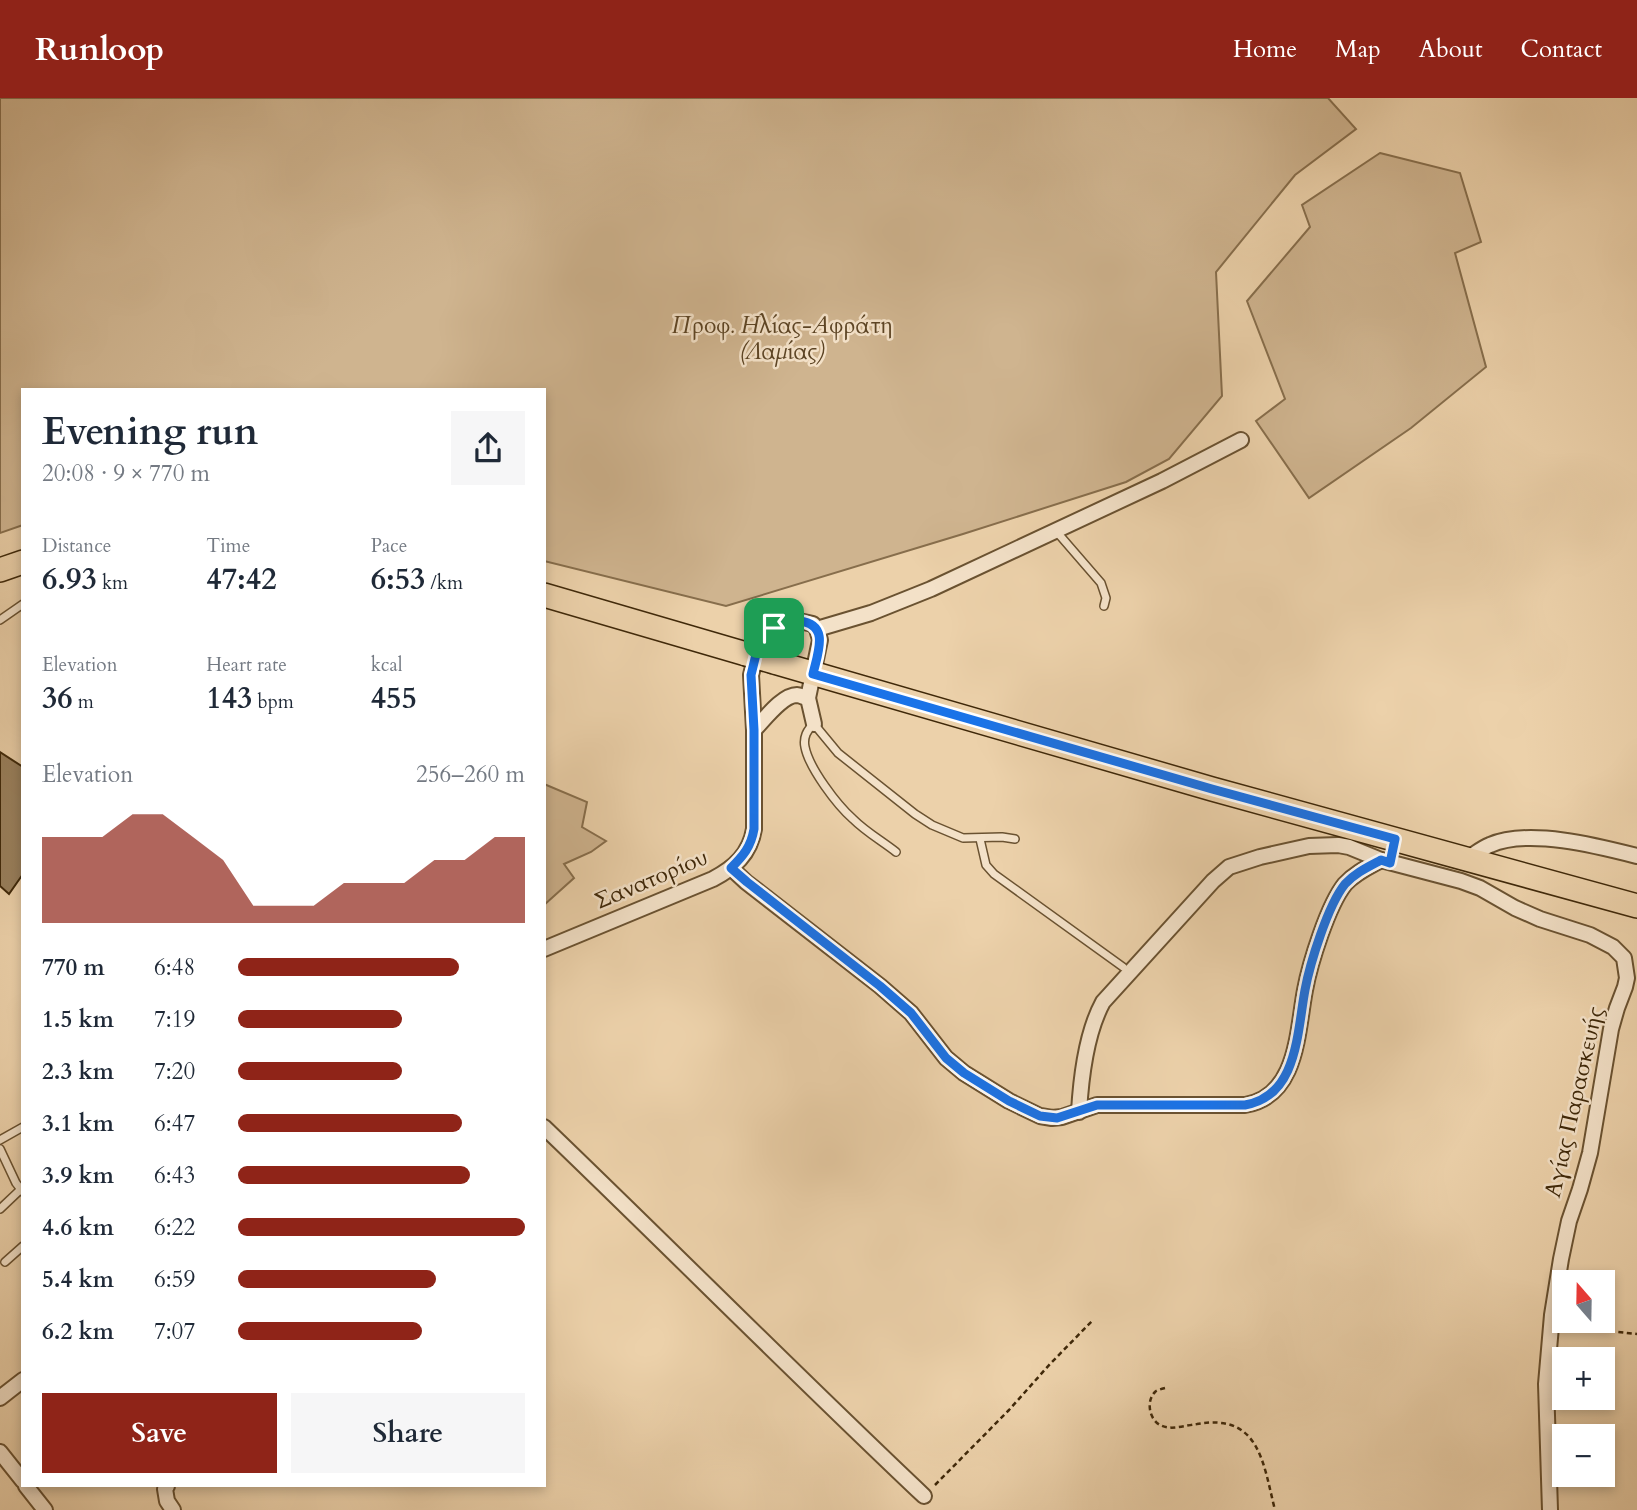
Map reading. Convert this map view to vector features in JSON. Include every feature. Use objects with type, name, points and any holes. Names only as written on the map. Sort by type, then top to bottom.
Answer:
[{"type":"main road","points":[[0,570],[21,563]]},
{"type":"main road","points":[[546,596],[1212,789],[1637,906]]},
{"type":"street","points":[[814,724],[808,698],[820,640],[817,629],[871,613],[931,589],[1162,481],[1241,440]]},
{"type":"street","name":"Σανατορίου","points":[[546,948],[713,880],[731,868],[747,851],[753,834],[754,730],[751,675],[760,638],[774,628],[799,621],[813,624],[817,629]]},
{"type":"street","points":[[754,730],[788,697],[798,695],[808,698]]},
{"type":"street","points":[[731,868],[911,1013],[946,1058],[964,1073],[1009,1101],[1040,1116],[1057,1118],[1097,1105],[1245,1105],[1258,1103],[1268,1097],[1292,1063],[1309,972],[1340,891],[1359,872],[1386,862],[1395,839]]},
{"type":"street","points":[[1467,859],[1492,844],[1523,839],[1583,843],[1637,856]]},
{"type":"street","name":"Αγίας Παρασκευής","points":[[1079,1112],[1085,1059],[1095,1019],[1103,1002],[1194,901],[1229,867],[1260,857],[1317,845],[1338,845],[1386,862],[1446,876],[1540,919],[1590,935],[1613,947],[1624,958],[1627,978],[1612,1029],[1590,1153],[1567,1231],[1560,1270]]},
{"type":"street","points":[[546,1129],[924,1496]]},
{"type":"street","name":"Αγίας Παρασκευής","points":[[1550,1510],[1546,1384],[1552,1315]]},
{"type":"street","points":[[0,1398],[21,1382]]},
{"type":"street","points":[[0,1452],[21,1478]]},
{"type":"street","points":[[27,1487],[45,1510]]},
{"type":"street","points":[[166,1487],[167,1501],[173,1510]]},
{"type":"lane","points":[[1056,531],[1101,583],[1106,598],[1104,606]]},
{"type":"lane","points":[[0,620],[21,605]]},
{"type":"lane","points":[[896,852],[844,811],[812,765],[804,740],[807,730],[814,724],[838,753],[932,825],[963,838],[1015,839]]},
{"type":"lane","points":[[980,839],[986,865],[994,874],[1123,967]]},
{"type":"lane","points":[[0,1140],[21,1128]]},
{"type":"lane","points":[[0,1149],[21,1191],[0,1209]]},
{"type":"lane","points":[[0,1167],[9,1169]]},
{"type":"lane","points":[[5,1262],[21,1248]]},
{"type":"path","points":[[924,1496],[1092,1321]]},
{"type":"path","points":[[1615,1331],[1637,1334]]},
{"type":"path","points":[[1165,1388],[1154,1393],[1149,1404],[1153,1418],[1160,1425],[1170,1428],[1223,1421],[1236,1425],[1249,1435],[1261,1457],[1275,1510]]},
{"type":"green space","name":"Προφ. Ηλίας-Αφράτη (Λαμίας)","points":[[0,98],[1328,98],[1356,129],[1295,175],[1216,272],[1222,396],[1169,459],[1126,482],[726,606],[546,561],[546,388],[21,388],[21,526],[0,533]]},
{"type":"green space","points":[[1380,153],[1460,173],[1481,242],[1455,253],[1486,367],[1411,428],[1309,498],[1256,421],[1285,399],[1247,301],[1310,227],[1302,205]]},
{"type":"green space","points":[[546,785],[587,802],[582,827],[606,841],[591,852],[564,864],[574,878],[546,903]]},
{"type":"building","points":[[0,752],[21,766],[21,877],[9,894],[0,886]]},
{"type":"route","points":[[799,621],[813,624],[820,640],[813,674],[1395,839],[1390,863],[1381,860],[1359,872],[1340,891],[1309,972],[1292,1063],[1275,1090],[1258,1103],[1245,1105],[1097,1105],[1057,1118],[1040,1116],[1009,1101],[964,1073],[946,1058],[911,1013],[731,868],[747,851],[752,841],[754,730],[751,675],[760,638],[774,628],[799,621]]}]
